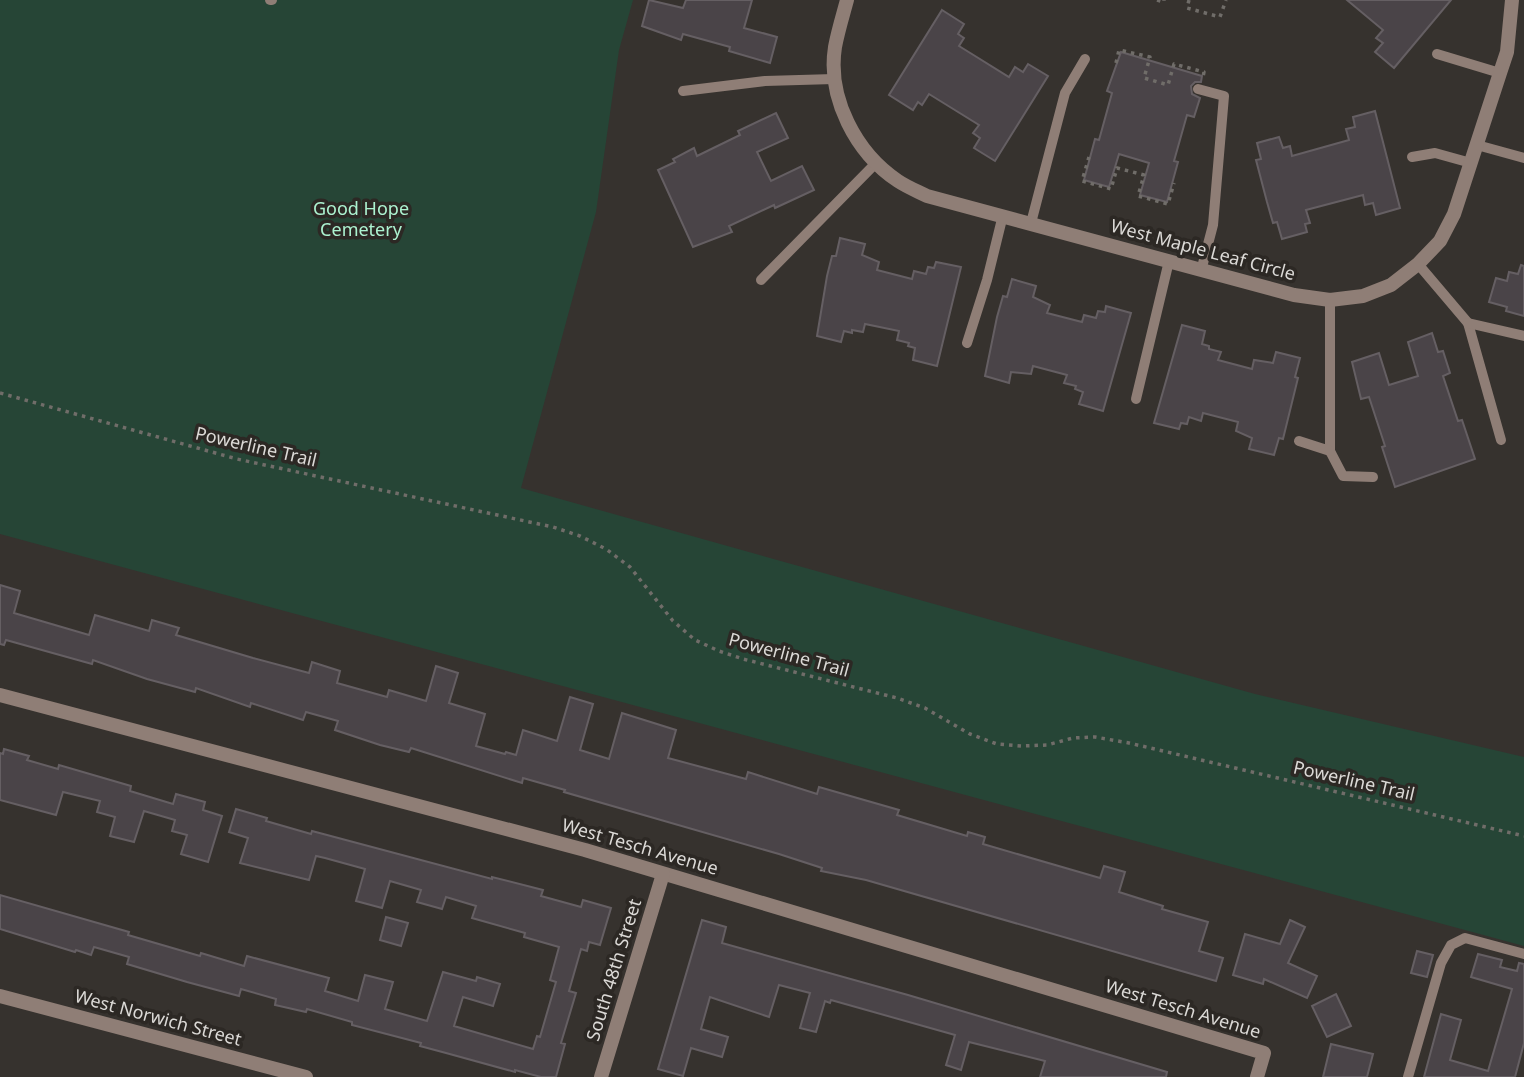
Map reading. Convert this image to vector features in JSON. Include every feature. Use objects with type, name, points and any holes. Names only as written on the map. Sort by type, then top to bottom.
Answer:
[{"type":"street","name":"West Maple Leaf Circle","points":[[847,0],[835,48],[834,79],[842,109],[852,129],[876,163],[899,182],[927,195],[1201,271],[1294,295],[1330,300],[1363,296],[1391,285],[1418,264],[1440,241],[1454,214],[1500,73],[1511,25],[1512,0]]},
{"type":"street","name":"West Tesch Avenue","points":[[0,695],[584,850],[1264,1053],[1257,1077]]},
{"type":"street","name":"South 48th Street","points":[[601,1077],[663,874]]},
{"type":"street","name":"West Norwich Street","points":[[0,996],[306,1077]]},
{"type":"lane","points":[[1437,54],[1500,73]]},
{"type":"lane","points":[[1031,223],[1065,93],[1085,60]]},
{"type":"lane","points":[[683,92],[765,81],[834,79]]},
{"type":"lane","points":[[1199,89],[1224,96],[1213,225],[1201,271]]},
{"type":"lane","points":[[1477,145],[1524,159]]},
{"type":"lane","points":[[1412,157],[1435,153],[1471,163]]},
{"type":"lane","points":[[761,280],[876,163]]},
{"type":"lane","points":[[967,343],[988,280],[1003,215]]},
{"type":"lane","points":[[1136,399],[1169,261]]},
{"type":"lane","points":[[1418,264],[1468,323],[1501,440]]},
{"type":"lane","points":[[1330,300],[1330,450],[1343,476],[1373,477]]},
{"type":"lane","points":[[1468,323],[1524,336]]},
{"type":"lane","points":[[1299,441],[1330,450]]},
{"type":"lane","points":[[1408,1077],[1441,963],[1451,945],[1465,938],[1524,954]]},
{"type":"path","points":[[1157,0],[1164,0]]},
{"type":"path","points":[[1189,0],[1187,8],[1220,17],[1226,0]]},
{"type":"path","points":[[1115,63],[1119,50],[1150,57],[1144,78],[1168,85],[1174,64],[1204,72],[1199,89]]},
{"type":"path","points":[[1088,157],[1082,181],[1111,189],[1117,168],[1144,175],[1138,196],[1168,204],[1174,183]]},
{"type":"path","name":"Powerline Trail","points":[[0,393],[237,459],[553,527],[580,536],[606,549],[630,567],[673,621],[695,640],[743,659],[906,701],[938,714],[970,734],[997,744],[1046,745],[1073,738],[1096,737],[1524,836]]},
{"type":"green space","name":"Good Hope Cemetery","points":[[0,0],[633,0],[619,50],[596,212],[521,488],[1255,694],[1524,757],[1524,946],[0,534]]},
{"type":"building","points":[[649,0],[683,8],[686,0],[752,0],[744,28],[777,37],[770,63],[729,51],[730,47],[683,34],[681,40],[642,26]]},
{"type":"building","points":[[1347,0],[1451,0],[1394,68],[1375,52],[1383,43],[1376,38],[1383,30]]},
{"type":"building","points":[[942,10],[964,24],[958,34],[964,38],[959,46],[1009,77],[1015,67],[1023,72],[1028,64],[1048,76],[995,161],[974,148],[980,138],[973,133],[979,125],[929,94],[922,105],[918,102],[913,110],[889,95]]},
{"type":"building","points":[[1121,52],[1202,76],[1201,82],[1195,82],[1191,86],[1192,94],[1200,98],[1194,117],[1187,115],[1174,161],[1178,162],[1167,202],[1140,195],[1149,163],[1119,154],[1109,187],[1084,180],[1095,139],[1099,140],[1112,93],[1107,91]]},
{"type":"building","points":[[1375,111],[1400,208],[1376,215],[1373,203],[1365,205],[1363,195],[1306,210],[1310,223],[1305,224],[1307,232],[1282,239],[1277,222],[1273,223],[1256,160],[1261,159],[1257,143],[1279,137],[1283,148],[1290,146],[1292,156],[1349,140],[1346,129],[1355,127],[1353,117]]},
{"type":"building","points":[[776,113],[788,138],[757,152],[771,181],[802,166],[814,190],[729,226],[732,232],[693,247],[658,170],[694,148],[697,156],[740,135],[738,131]]},
{"type":"building","points":[[840,238],[865,244],[862,255],[879,262],[877,270],[912,279],[914,271],[926,274],[928,267],[934,268],[936,262],[961,267],[937,366],[913,360],[915,348],[908,346],[909,343],[897,340],[899,331],[865,324],[863,332],[844,331],[841,342],[817,336],[827,276]]},
{"type":"building","points":[[1521,265],[1524,266],[1524,316],[1489,302],[1496,278],[1507,281],[1509,272],[1518,274]]},
{"type":"building","points":[[1012,279],[1036,286],[1033,297],[1050,305],[1047,313],[1082,322],[1084,315],[1096,318],[1098,311],[1105,312],[1106,306],[1131,313],[1103,411],[1079,404],[1083,392],[1075,389],[1076,386],[1064,383],[1067,375],[1033,366],[1031,374],[1011,372],[1009,383],[985,376],[997,317],[1003,296],[1007,297]]},
{"type":"building","points":[[1182,325],[1205,331],[1202,344],[1221,352],[1218,360],[1252,369],[1254,360],[1273,363],[1276,352],[1300,358],[1295,377],[1298,378],[1283,439],[1279,438],[1274,455],[1249,449],[1252,438],[1236,431],[1238,422],[1203,413],[1201,421],[1189,417],[1187,424],[1181,423],[1179,429],[1154,423]]},
{"type":"building","points":[[1432,333],[1438,352],[1443,351],[1450,373],[1443,376],[1458,421],[1462,420],[1475,459],[1395,487],[1369,397],[1361,399],[1352,362],[1379,353],[1389,385],[1418,376],[1408,342]]},
{"type":"building","points":[[0,585],[20,591],[14,613],[89,635],[95,615],[149,631],[152,620],[179,628],[176,635],[253,658],[309,673],[312,662],[340,671],[337,683],[387,697],[389,690],[426,701],[436,666],[458,673],[449,703],[485,714],[476,746],[505,754],[516,755],[523,730],[557,741],[570,697],[593,704],[580,750],[609,759],[622,713],[676,730],[668,758],[746,779],[748,772],[817,794],[819,787],[899,810],[897,815],[967,836],[968,832],[985,837],[983,844],[1100,878],[1104,866],[1125,872],[1119,892],[1163,906],[1162,909],[1208,922],[1199,951],[1223,958],[1216,981],[866,880],[821,871],[822,868],[779,854],[523,778],[522,783],[411,748],[409,752],[380,745],[335,730],[338,721],[306,712],[303,720],[251,703],[250,707],[196,688],[195,692],[147,679],[93,660],[92,664],[6,640],[4,645],[0,644]]},
{"type":"building","points":[[4,749],[29,756],[27,760],[58,769],[59,765],[131,786],[130,791],[173,804],[176,794],[205,802],[203,810],[222,816],[208,862],[181,854],[187,835],[172,831],[175,820],[144,811],[134,842],[110,836],[115,817],[97,812],[100,801],[63,792],[56,815],[0,800],[0,753],[3,754]]},
{"type":"building","points":[[236,809],[311,834],[312,831],[543,890],[541,896],[581,907],[583,900],[611,908],[600,945],[589,942],[587,951],[581,949],[569,991],[576,993],[561,1043],[565,1044],[556,1077],[515,1072],[420,1046],[421,1043],[352,1025],[352,1022],[307,1009],[306,1012],[275,1005],[276,999],[241,989],[239,996],[187,982],[127,964],[129,957],[94,947],[91,955],[76,950],[75,952],[0,929],[0,895],[129,932],[128,935],[200,956],[201,953],[244,966],[247,956],[329,978],[325,991],[358,1001],[365,975],[393,982],[385,1009],[427,1021],[443,972],[476,981],[477,977],[500,984],[493,1006],[463,997],[454,1026],[533,1049],[537,1036],[540,1037],[556,982],[550,980],[559,947],[524,937],[525,933],[472,918],[476,906],[446,897],[442,909],[417,902],[421,890],[390,881],[382,908],[356,901],[365,869],[325,858],[316,856],[309,880],[240,863],[248,838],[229,832]]},
{"type":"building","points":[[386,917],[408,923],[401,946],[380,940]]},
{"type":"building","points":[[702,920],[726,927],[722,943],[1167,1072],[1166,1077],[1040,1077],[1045,1061],[969,1042],[961,1070],[946,1065],[955,1035],[831,1000],[830,1003],[825,1001],[816,1032],[800,1028],[810,993],[779,985],[769,1017],[710,997],[701,1029],[728,1037],[722,1057],[691,1048],[683,1076],[658,1069]]},
{"type":"building","points":[[1290,920],[1305,927],[1288,963],[1317,976],[1307,998],[1264,979],[1263,984],[1233,975],[1245,934],[1280,944]]},
{"type":"building","points":[[1417,951],[1433,955],[1427,977],[1411,973]]},
{"type":"building","points":[[1478,954],[1502,960],[1500,967],[1517,971],[1519,963],[1524,964],[1524,1043],[1515,1077],[1424,1077],[1441,1014],[1461,1020],[1450,1060],[1488,1071],[1512,989],[1471,977]]},
{"type":"building","points":[[1336,994],[1351,1026],[1327,1037],[1312,1006]]},
{"type":"building","points":[[1331,1044],[1373,1054],[1367,1077],[1323,1077]]}]
